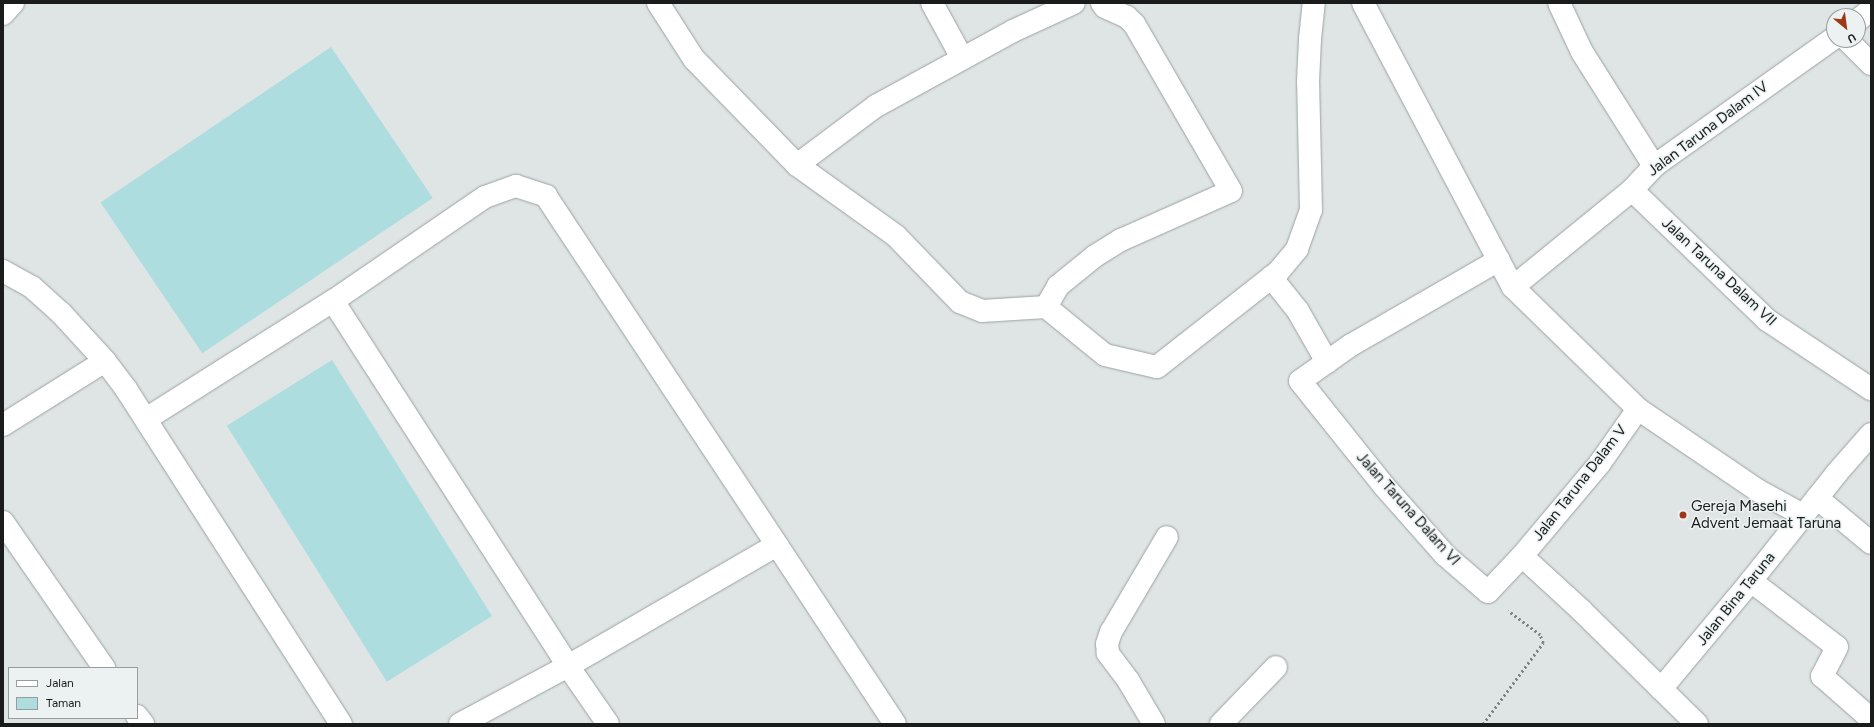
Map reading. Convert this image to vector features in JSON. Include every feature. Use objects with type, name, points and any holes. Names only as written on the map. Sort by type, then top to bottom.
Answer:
[{"type":"street","points":[[3,14],[13,3]]},
{"type":"street","points":[[658,3],[694,59],[797,165],[896,236],[960,302],[982,311],[1046,307],[1105,355],[1157,366],[1278,272],[1297,249],[1311,210],[1308,82],[1314,3]]},
{"type":"street","points":[[932,3],[962,58]]},
{"type":"street","points":[[797,165],[876,106],[1013,31],[1074,3]]},
{"type":"street","points":[[1046,307],[1058,286],[1095,256],[1121,240],[1231,192],[1134,24],[1127,17],[1105,7],[1102,3]]},
{"type":"street","points":[[1363,3],[1513,287],[1638,409],[1757,490],[1803,515]]},
{"type":"street","points":[[1559,3],[1582,52],[1654,166]]},
{"type":"street","name":"Jalan Taruna Dalam IV","points":[[1513,287],[1632,190],[1654,166],[1826,44]]},
{"type":"street","points":[[1855,48],[1871,64]]},
{"type":"street","points":[[146,419],[333,301],[485,197],[516,186],[546,196],[895,724]]},
{"type":"street","name":"Jalan Taruna Dalam VII","points":[[1632,190],[1767,320],[1871,389]]},
{"type":"street","points":[[1271,277],[1298,311],[1327,362],[1351,345],[1500,260]]},
{"type":"street","points":[[3,270],[32,287],[61,313],[105,361],[126,389],[341,724]]},
{"type":"street","points":[[333,301],[568,666],[608,724]]},
{"type":"street","points":[[3,425],[105,361]]},
{"type":"street","name":"Jalan Taruna Dalam VI","points":[[1327,362],[1300,381],[1404,509],[1444,555],[1488,592]]},
{"type":"street","name":"Jalan Taruna Dalam V","points":[[1522,556],[1600,463],[1638,409]]},
{"type":"street","name":"Jalan Bina Taruna","points":[[1661,689],[1871,434]]},
{"type":"street","points":[[1817,498],[1871,543]]},
{"type":"street","points":[[3,522],[103,667]]},
{"type":"street","points":[[1154,724],[1128,680],[1108,653],[1107,644],[1111,632],[1167,537]]},
{"type":"street","points":[[460,724],[568,666],[777,545]]},
{"type":"street","points":[[1488,592],[1522,556],[1582,611],[1698,724]]},
{"type":"street","points":[[1751,581],[1837,647],[1822,676],[1871,719]]},
{"type":"street","points":[[1221,724],[1276,667]]},
{"type":"path","points":[[1483,724],[1543,643],[1540,635],[1495,600],[1488,592]]},
{"type":"green space","points":[[331,47],[433,198],[202,353],[101,202]]},
{"type":"green space","points":[[332,360],[492,616],[387,682],[227,426]]},
{"type":"place","name":"Gereja Masehi Advent Jemaat Taruna","points":[[1683,515]]}]
